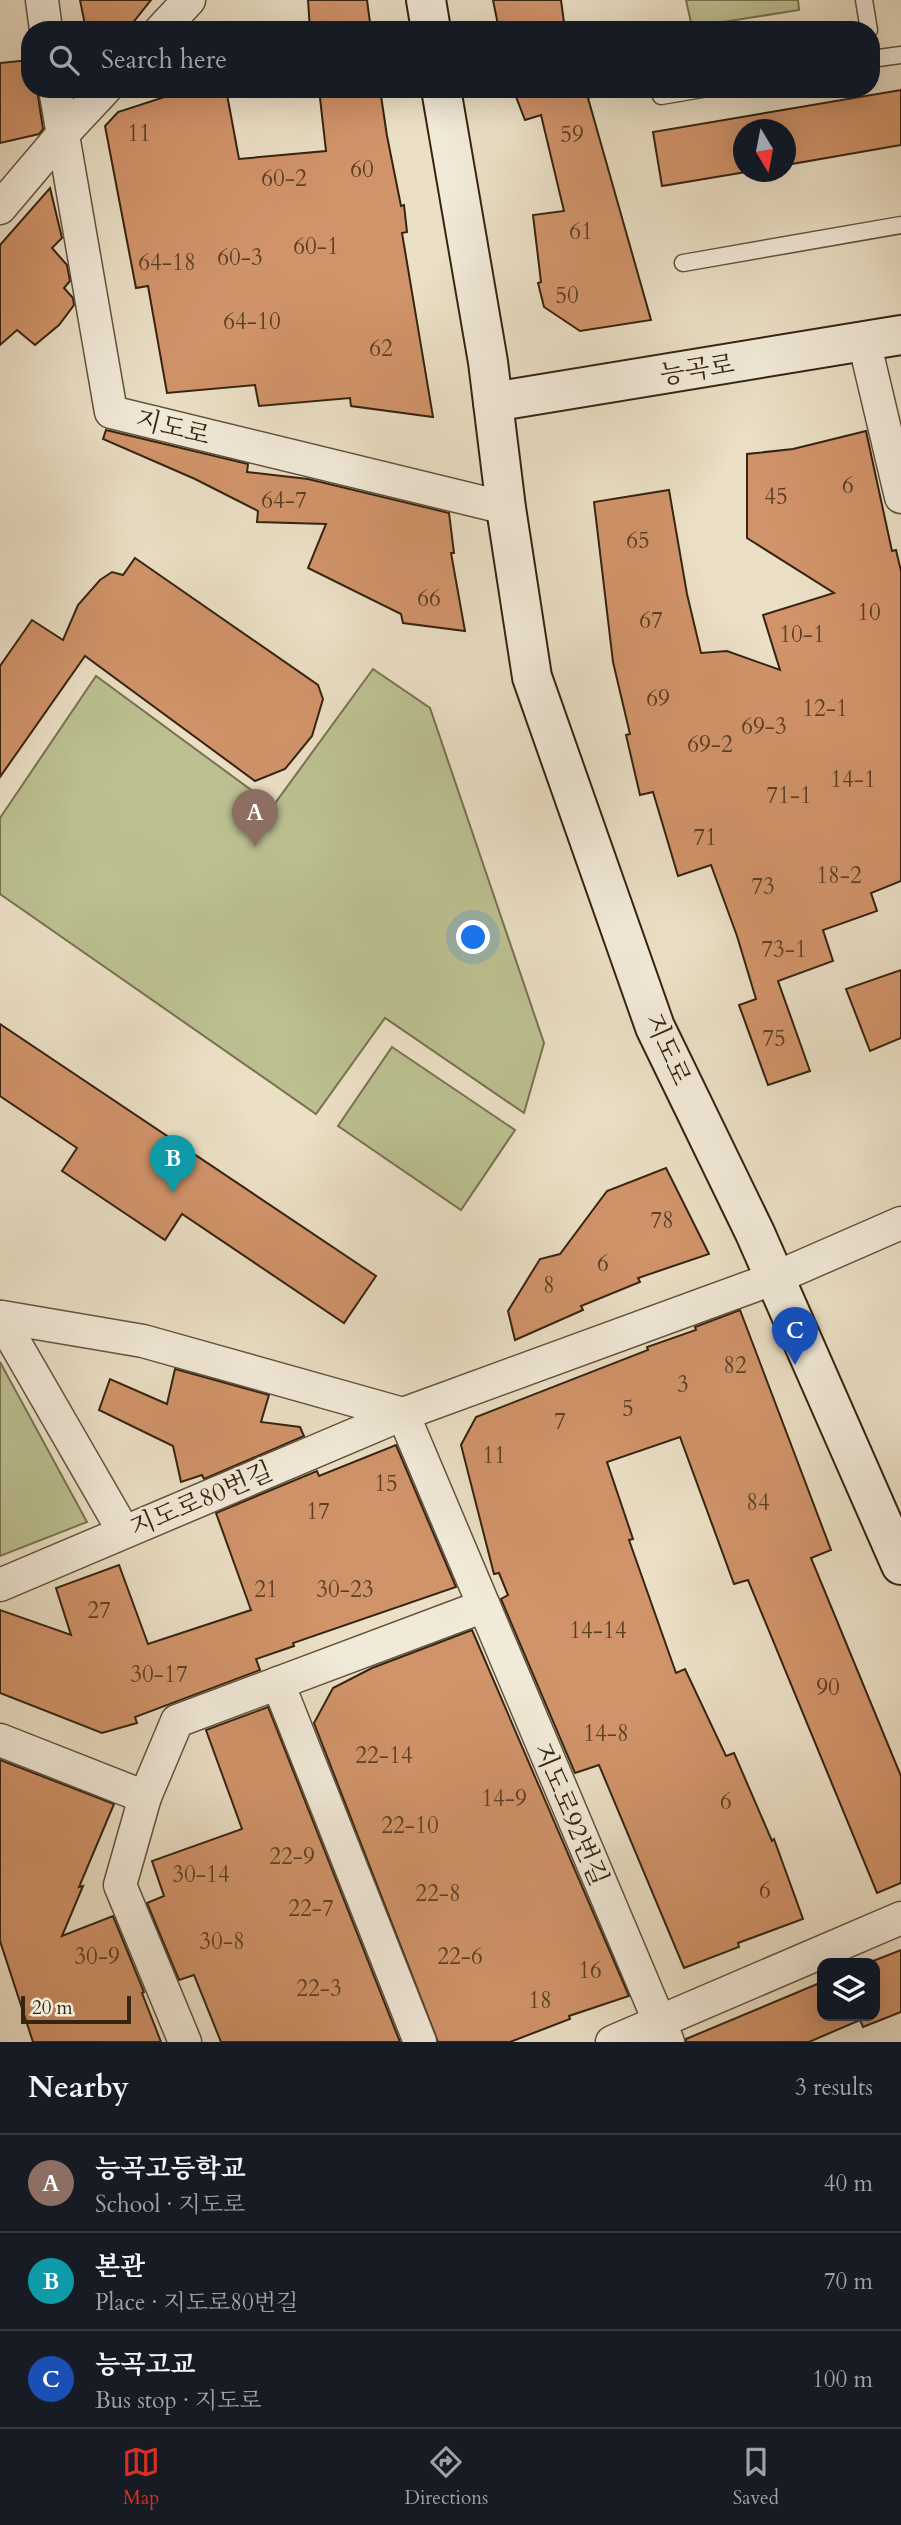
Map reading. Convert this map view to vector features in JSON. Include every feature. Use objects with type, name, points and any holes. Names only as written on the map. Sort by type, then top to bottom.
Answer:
[{"type":"main road","points":[[426,0],[430,21]]},
{"type":"main road","name":"지도로","points":[[442,98],[493,402],[532,677],[655,1027],[775,1278],[901,1565]]},
{"type":"main road","name":"능곡로","points":[[493,402],[901,335]]},
{"type":"street","points":[[42,0],[45,21]]},
{"type":"street","points":[[169,21],[189,0]]},
{"type":"street","points":[[56,98],[61,136]]},
{"type":"street","points":[[0,208],[97,98]]},
{"type":"street","name":"지도로","points":[[61,136],[111,412],[506,508]]},
{"type":"street","points":[[864,341],[901,497]]},
{"type":"street","name":"지도로80번길","points":[[0,1585],[403,1414],[775,1278],[901,1223]]},
{"type":"street","points":[[1,1317],[143,1341],[403,1414]]},
{"type":"street","points":[[1,1317],[124,1532]]},
{"type":"street","name":"지도로92번길","points":[[403,1414],[663,2032]]},
{"type":"street","points":[[185,2042],[120,1885],[145,1797],[177,1721],[484,1606]]},
{"type":"street","points":[[278,1683],[420,2042]]},
{"type":"street","points":[[0,1740],[145,1797]]},
{"type":"street","points":[[612,2042],[663,2032],[901,1918]]},
{"type":"lane","points":[[864,0],[868,21]]},
{"type":"lane","points":[[880,55],[901,55]]},
{"type":"lane","points":[[682,263],[901,225]]},
{"type":"green space","points":[[686,0],[798,0],[799,10],[730,21],[691,21]]},
{"type":"green space","points":[[373,669],[430,708],[544,1043],[524,1113],[385,1018],[316,1114],[0,894],[0,818],[96,676],[273,806]]},
{"type":"green space","points":[[392,1047],[515,1130],[461,1210],[338,1126]]},
{"type":"green space","points":[[0,1362],[87,1522],[0,1556]]},
{"type":"building","points":[[80,0],[151,0],[134,21],[84,21]]},
{"type":"building","points":[[308,0],[367,0],[370,21],[309,21]]},
{"type":"building","points":[[493,0],[561,0],[564,21],[497,21]]},
{"type":"building","points":[[21,61],[21,98],[38,98],[43,129],[39,134],[0,143],[0,63]]},
{"type":"building","points":[[901,90],[901,145],[796,163],[796,119],[733,119],[733,174],[662,186],[653,132],[854,98],[880,98],[880,94]]},
{"type":"building","points":[[161,98],[228,98],[239,159],[326,151],[320,98],[381,98],[401,206],[404,205],[407,232],[402,233],[433,417],[351,406],[350,398],[259,406],[255,385],[167,393],[148,286],[136,288],[105,126],[118,112]]},
{"type":"building","points":[[516,98],[588,98],[651,320],[580,331],[544,307],[538,283],[541,282],[533,215],[564,211],[541,115],[525,120]]},
{"type":"building","points":[[50,188],[62,238],[52,248],[67,265],[70,281],[64,288],[73,298],[74,305],[59,325],[35,345],[17,330],[0,345],[0,245]]},
{"type":"building","points":[[106,430],[248,464],[247,472],[308,479],[449,513],[454,553],[451,553],[465,631],[403,623],[401,614],[308,568],[326,524],[257,522],[258,511],[195,479],[103,439]]},
{"type":"building","points":[[866,431],[892,551],[896,550],[901,571],[901,881],[871,893],[877,911],[823,930],[833,961],[778,981],[810,1071],[768,1085],[739,1005],[756,999],[711,865],[678,876],[653,792],[640,795],[626,735],[630,734],[613,662],[594,502],[669,490],[687,594],[701,653],[727,651],[780,670],[763,615],[834,593],[747,538],[747,454],[793,449]]},
{"type":"building","points":[[135,558],[318,685],[323,699],[312,736],[285,769],[255,781],[85,656],[0,777],[0,666],[32,620],[63,640],[78,605],[100,580],[112,572],[123,575]]},
{"type":"building","points":[[901,970],[901,1038],[870,1051],[846,989]]},
{"type":"building","points":[[0,1024],[376,1276],[344,1323],[182,1214],[165,1240],[62,1171],[77,1148],[0,1096]]},
{"type":"building","points":[[666,1168],[709,1254],[638,1278],[640,1282],[581,1306],[583,1310],[515,1340],[508,1311],[540,1259],[560,1254],[607,1191]]},
{"type":"building","points":[[740,1310],[831,1550],[811,1558],[901,1776],[901,1883],[877,1893],[748,1580],[734,1584],[680,1437],[607,1462],[633,1539],[629,1540],[676,1673],[685,1669],[726,1756],[734,1753],[772,1841],[774,1839],[803,1919],[738,1943],[739,1947],[684,1968],[599,1765],[575,1773],[501,1599],[508,1595],[499,1573],[494,1574],[461,1445],[476,1417],[648,1350],[647,1347],[696,1330],[695,1327]]},
{"type":"building","points":[[175,1369],[269,1395],[261,1422],[300,1427],[304,1436],[204,1479],[202,1475],[181,1482],[173,1446],[99,1410],[110,1379],[167,1404]]},
{"type":"building","points":[[396,1445],[456,1587],[293,1643],[294,1646],[256,1659],[260,1670],[135,1717],[137,1723],[102,1733],[0,1693],[0,1610],[71,1635],[56,1588],[119,1565],[148,1644],[251,1610],[216,1513],[317,1471],[319,1476]]},
{"type":"building","points":[[472,1630],[629,1996],[569,2016],[570,2019],[510,2042],[438,2042],[314,1723],[333,1688],[372,1668]]},
{"type":"building","points":[[268,1707],[400,2042],[221,2042],[194,1975],[179,1980],[147,1903],[164,1896],[152,1861],[242,1829],[206,1730]]},
{"type":"building","points":[[0,1760],[114,1804],[79,1887],[83,1886],[62,1936],[113,1916],[161,2042],[33,2042],[0,1941]]},
{"type":"building","points":[[901,1950],[901,2012],[880,2020],[880,1958]]},
{"type":"building","points":[[817,1984],[817,2021],[858,2021],[809,2042],[686,2042],[686,2039]]},
{"type":"building","points":[[860,2021],[878,2021],[863,2027]]},
{"type":"place","name":"능곡고등학교","points":[[255,847]]},
{"type":"place","name":"본관","points":[[173,1193]]},
{"type":"place","name":"능곡고교","points":[[795,1365]]}]
